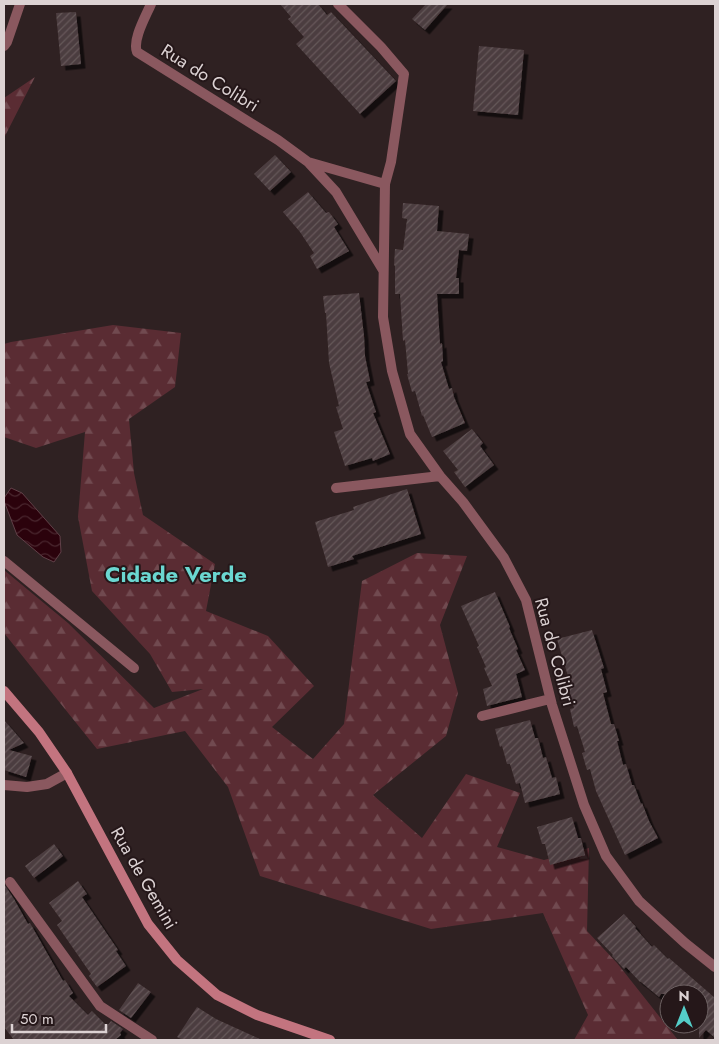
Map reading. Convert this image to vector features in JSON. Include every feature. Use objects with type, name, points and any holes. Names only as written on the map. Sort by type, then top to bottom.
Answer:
[{"type":"street","points":[[4,46],[20,4]]},
{"type":"street","name":"Rua do Colibri","points":[[151,4],[136,41],[135,49],[137,52],[278,140],[308,162],[336,192],[384,271]]},
{"type":"street","points":[[338,4],[404,74],[391,162],[384,184]]},
{"type":"street","name":"Rua do Colibri","points":[[308,162],[384,184],[383,317],[392,371],[410,434],[504,558],[526,600],[550,699],[584,804],[606,856],[640,901],[685,943],[715,967]]},
{"type":"street","points":[[336,488],[440,476]]},
{"type":"street","points":[[4,561],[134,668]]},
{"type":"street","name":"Rua de Gemini","points":[[4,691],[39,732],[67,773],[148,924],[176,960],[217,995],[257,1015],[330,1040]]},
{"type":"street","points":[[482,716],[550,699]]},
{"type":"street","points":[[4,785],[27,787],[47,784],[67,773]]},
{"type":"street","points":[[10,882],[100,1006],[152,1040]]},
{"type":"green space","points":[[35,77],[4,138],[4,98]]},
{"type":"green space","points":[[113,325],[181,333],[175,387],[129,419],[134,473],[143,515],[215,564],[206,611],[268,636],[314,686],[272,727],[313,759],[344,724],[362,581],[417,553],[467,556],[440,625],[458,693],[446,736],[373,795],[422,838],[466,774],[520,793],[497,847],[544,860],[589,848],[587,931],[617,963],[659,1016],[659,1034],[673,1034],[678,1040],[574,1040],[588,1015],[543,913],[431,929],[260,876],[228,787],[185,731],[97,749],[4,633],[4,570],[68,623],[154,708],[203,689],[172,692],[150,654],[92,591],[78,517],[85,432],[36,448],[4,437],[4,344]]},
{"type":"water","points":[[11,488],[22,493],[60,536],[61,552],[54,562],[43,557],[17,535],[4,501]]},
{"type":"building","points":[[280,4],[318,4],[327,15],[331,12],[396,81],[360,114],[296,44],[304,37],[288,19],[291,17]]},
{"type":"building","points":[[426,4],[448,4],[425,30],[412,19]]},
{"type":"building","points":[[76,12],[81,64],[61,66],[56,13]]},
{"type":"building","points":[[479,46],[524,50],[518,115],[473,111]]},
{"type":"building","points":[[275,155],[291,172],[270,191],[254,174]]},
{"type":"building","points":[[308,192],[326,213],[329,212],[338,224],[334,227],[349,251],[317,269],[310,256],[314,253],[283,212]]},
{"type":"building","points":[[403,203],[439,206],[437,231],[469,234],[467,251],[459,250],[456,278],[459,278],[459,294],[437,294],[440,344],[442,343],[443,361],[441,362],[449,389],[452,388],[465,423],[432,437],[422,416],[415,391],[412,392],[407,374],[400,294],[395,294],[395,249],[403,250],[407,219],[402,218]]},
{"type":"building","points":[[359,293],[365,356],[370,381],[366,382],[376,412],[373,413],[390,454],[373,461],[372,458],[345,466],[334,432],[343,429],[336,407],[339,406],[329,363],[323,296]]},
{"type":"building","points":[[472,429],[483,443],[480,446],[494,465],[465,487],[454,472],[458,470],[443,451]]},
{"type":"building","points":[[407,489],[421,534],[352,556],[354,559],[328,567],[315,522],[354,510],[353,507]]},
{"type":"building","points":[[495,592],[525,670],[516,674],[522,697],[487,706],[483,689],[492,686],[477,647],[479,646],[461,606]]},
{"type":"building","points":[[592,630],[604,668],[601,669],[607,692],[603,693],[611,724],[614,724],[619,741],[617,741],[623,765],[626,764],[632,785],[634,785],[658,838],[625,855],[596,791],[590,769],[587,770],[582,753],[585,752],[577,726],[574,727],[570,709],[574,708],[567,684],[570,683],[557,639]]},
{"type":"building","points":[[4,720],[24,743],[9,750],[32,756],[26,777],[4,770]]},
{"type":"building","points":[[530,720],[535,738],[538,738],[543,758],[546,757],[552,778],[556,777],[560,794],[525,803],[520,783],[516,784],[510,764],[507,764],[502,746],[500,747],[495,729]]},
{"type":"building","points":[[572,817],[578,838],[581,838],[585,855],[550,865],[545,844],[542,844],[537,827]]},
{"type":"building","points":[[54,844],[63,856],[34,878],[25,866]]},
{"type":"building","points":[[78,881],[87,894],[82,897],[118,950],[116,951],[126,966],[97,987],[89,976],[91,974],[57,925],[62,921],[49,903]]},
{"type":"building","points":[[4,884],[28,924],[30,923],[63,981],[65,980],[73,993],[69,996],[88,1015],[92,1011],[107,1026],[111,1021],[123,1029],[120,1033],[121,1035],[115,1040],[14,1040],[4,1027]]},
{"type":"building","points":[[624,914],[652,947],[654,945],[699,984],[659,984],[659,997],[640,982],[626,967],[624,969],[597,938]]},
{"type":"building","points":[[138,983],[151,992],[131,1018],[119,1010]]},
{"type":"building","points":[[709,993],[715,998],[715,1038],[709,1033]]},
{"type":"building","points":[[197,1007],[216,1019],[262,1040],[183,1040],[177,1037]]},
{"type":"district","name":"Cidade Verde","points":[[176,574]]}]
